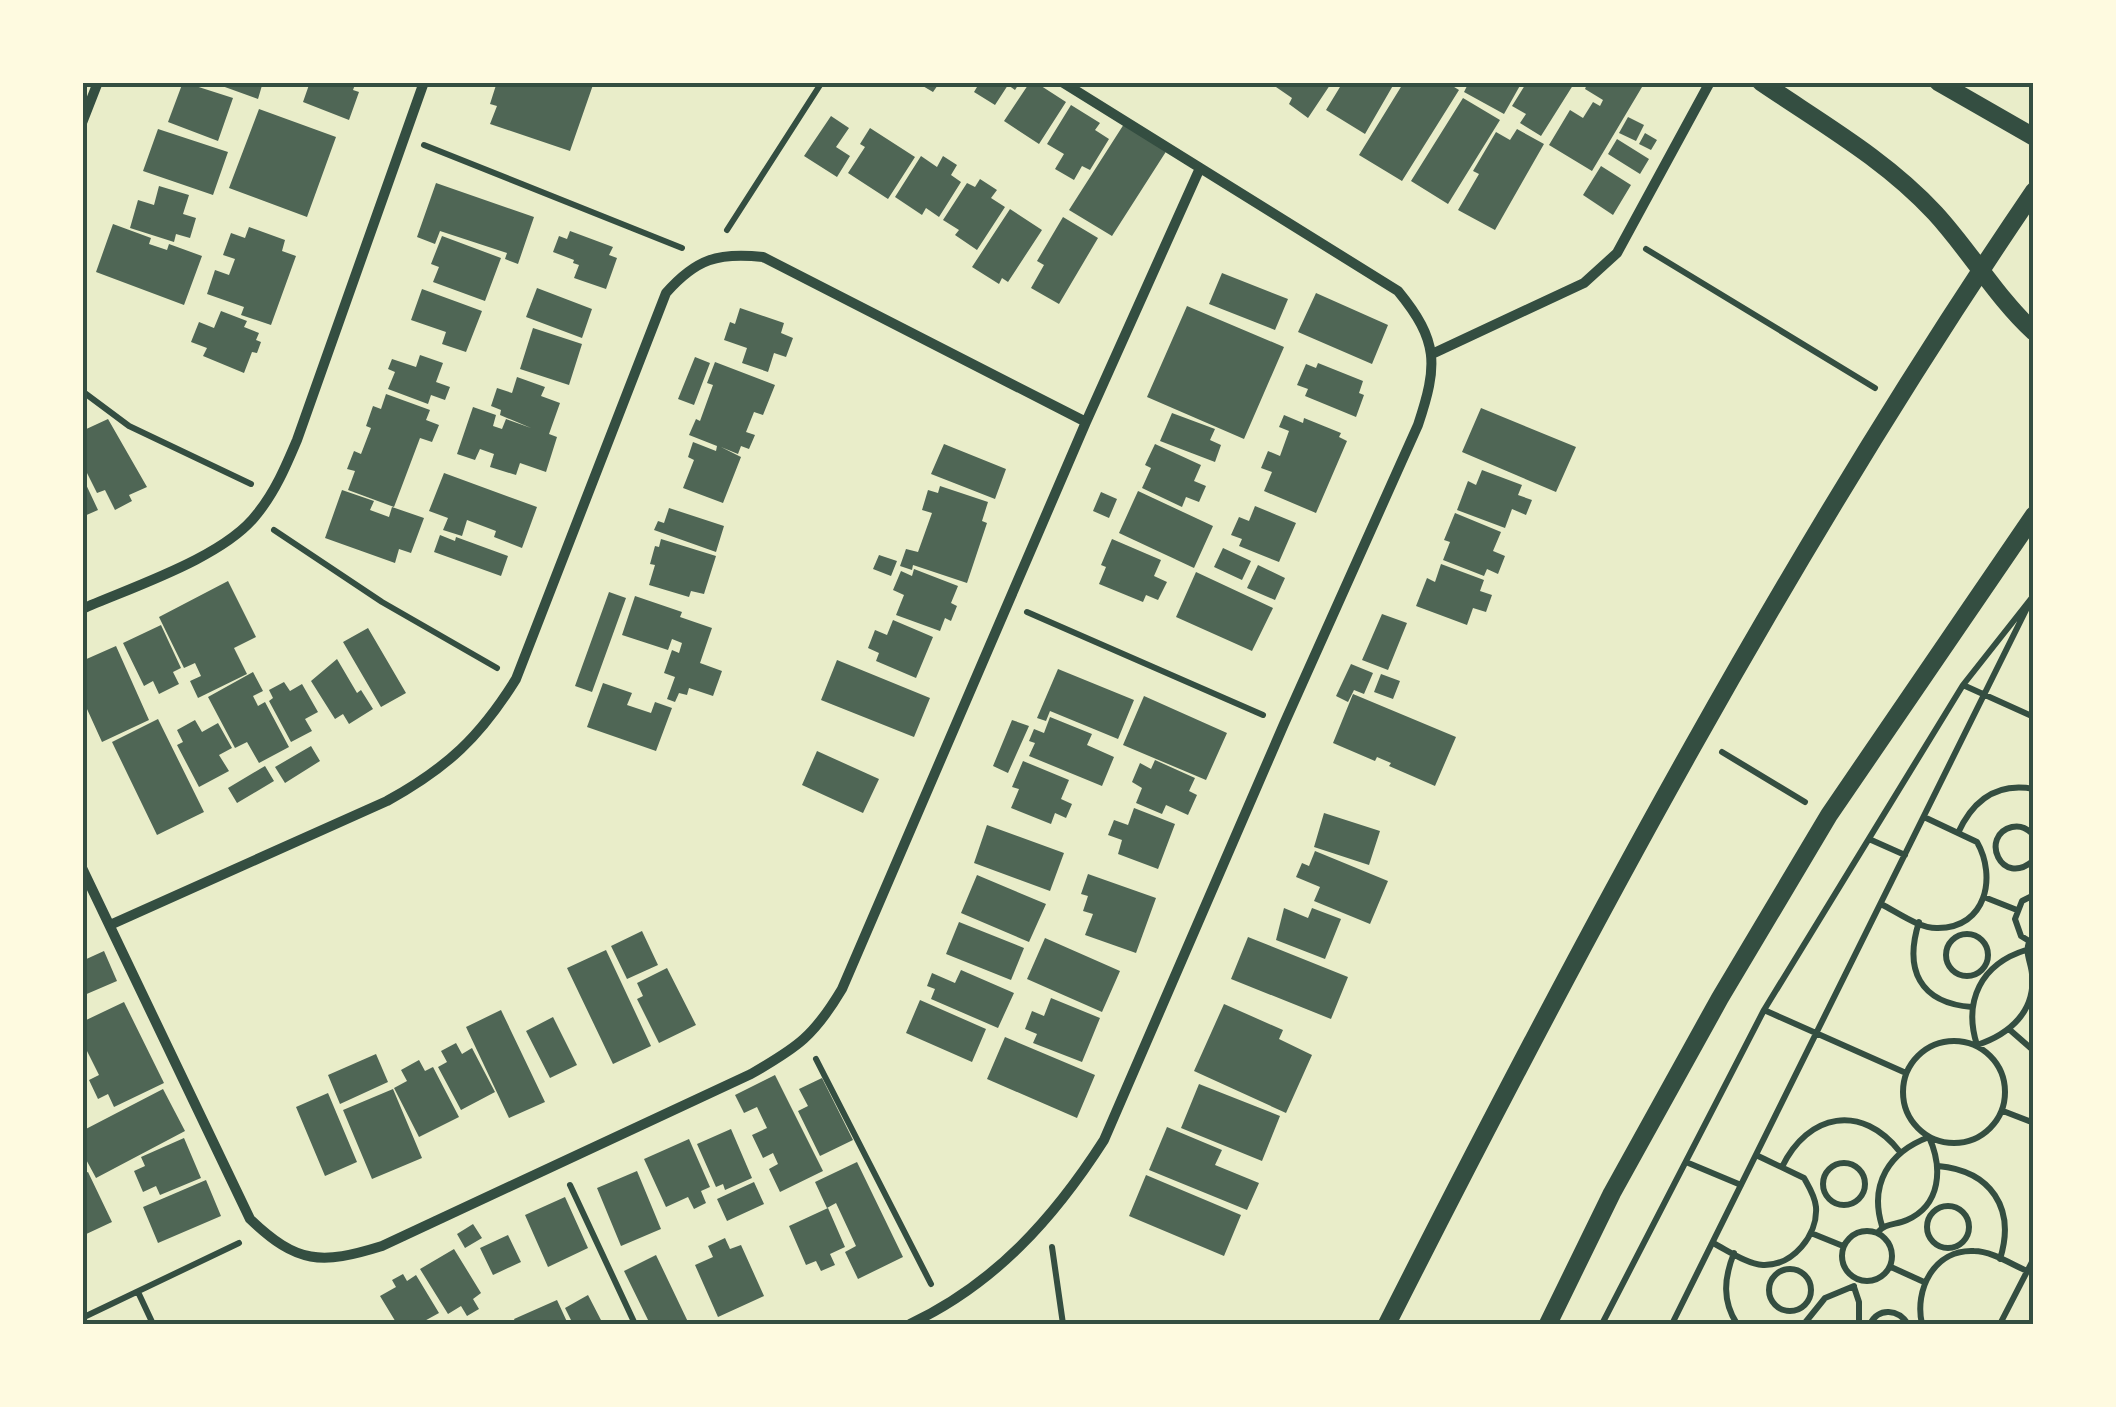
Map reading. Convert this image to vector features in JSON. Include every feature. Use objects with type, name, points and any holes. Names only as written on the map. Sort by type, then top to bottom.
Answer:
[{"type":"street","points":[[82,123],[98,82]]},
{"type":"street","points":[[82,609],[222,546],[256,517],[297,440],[424,82]]},
{"type":"street","points":[[910,1324],[944,1307],[986,1278],[1048,1219],[1071,1192],[1104,1140],[1430,390],[1432,354],[1422,319],[1398,290],[1062,82]]},
{"type":"street","points":[[1432,354],[1584,284],[1617,253],[1710,82]]},
{"type":"street","points":[[1760,82],[1880,162],[1934,212],[2014,314],[2034,332]]},
{"type":"street","points":[[1938,82],[2034,138]]},
{"type":"street","points":[[82,868],[250,1219],[276,1244],[310,1258],[346,1258],[382,1246],[751,1074],[789,1052],[820,1025],[842,989],[1200,168]]},
{"type":"street","points":[[1387,1324],[1615,886],[1898,401],[2034,191]]},
{"type":"street","points":[[110,925],[427,780],[482,729],[516,679],[666,294],[684,273],[708,259],[735,254],[763,257],[1086,422]]},
{"type":"street","points":[[1548,1324],[1612,1193],[1720,998],[1828,816],[2034,516]]},
{"type":"path","points":[[404,137],[708,259],[822,82]]},
{"type":"path","points":[[1626,238],[1898,401]]},
{"type":"path","points":[[82,391],[129,426],[270,494]]},
{"type":"path","points":[[256,517],[382,602],[516,679]]},
{"type":"path","points":[[1602,1324],[1764,1010],[1963,686],[2034,596]]},
{"type":"path","points":[[1672,1324],[2034,596]]},
{"type":"path","points":[[1007,604],[1284,724]]},
{"type":"path","points":[[1963,686],[2034,717]]},
{"type":"path","points":[[1699,739],[1828,816]]},
{"type":"path","points":[[1958,832],[1967,813],[1982,798],[2000,789],[2034,789]]},
{"type":"path","points":[[1880,904],[1933,929],[1952,926],[1971,915],[1984,897],[1988,868],[1976,842],[1924,817]]},
{"type":"path","points":[[2034,836],[2021,827],[2010,828],[2000,833],[1995,843],[2002,864],[2012,869],[2024,868],[2034,860]]},
{"type":"path","points":[[1869,839],[1905,855]]},
{"type":"path","points":[[1984,854],[1996,854]]},
{"type":"path","points":[[1978,1045],[2010,1030],[2022,1016],[2033,983],[2029,945],[2016,928],[2016,910],[2022,901],[2034,895]]},
{"type":"path","points":[[1984,897],[2016,910]]},
{"type":"path","points":[[1919,922],[1912,956],[1924,988],[1954,1006],[1972,1007]]},
{"type":"path","points":[[1952,926],[1956,937]]},
{"type":"path","points":[[1978,1045],[1972,1007],[1985,971],[1988,950],[1984,941],[1966,934],[1948,944],[1946,954],[1954,972],[1974,976],[1985,971],[2029,945]]},
{"type":"path","points":[[1764,1010],[1906,1073]]},
{"type":"path","points":[[2010,1030],[2034,1051]]},
{"type":"path","points":[[805,1038],[944,1307]]},
{"type":"path","points":[[1961,1040],[1978,1045],[1993,1057],[2003,1073],[2003,1111],[1985,1134],[1972,1140],[1942,1142],[1929,1137],[1909,1116],[1903,1088],[1906,1073],[1928,1047],[1961,1040]]},
{"type":"path","points":[[2003,1111],[2034,1123]]},
{"type":"path","points":[[1782,1167],[1791,1148],[1806,1132],[1826,1122],[1848,1120],[1868,1124],[1887,1135],[1900,1152]]},
{"type":"path","points":[[1756,1155],[1804,1178],[1816,1206],[1810,1233],[1768,1286],[1776,1306],[1786,1311],[1797,1310],[1855,1282],[1885,1275],[1891,1267],[1892,1246],[1880,1229],[1878,1194],[1889,1163],[1900,1152],[1929,1137]]},
{"type":"path","points":[[1929,1137],[1938,1166],[1936,1188],[1928,1204],[1915,1216],[1880,1229],[1858,1232],[1843,1246],[1844,1265],[1855,1282],[1863,1323],[1893,1312],[1917,1324],[1924,1282],[1956,1250],[1970,1231],[1963,1210],[1941,1206],[1927,1222],[1934,1243],[1956,1250],[1979,1250],[2026,1271]]},
{"type":"path","points":[[1686,1162],[1741,1186]]},
{"type":"path","points":[[560,1163],[636,1324]]},
{"type":"path","points":[[1837,1163],[1848,1163],[1858,1168],[1864,1178],[1864,1189],[1860,1199],[1840,1206],[1823,1191],[1822,1180],[1837,1163]]},
{"type":"path","points":[[1938,1166],[1975,1175],[1990,1188],[2000,1203],[2005,1222],[2006,1241],[2000,1259]]},
{"type":"path","points":[[1864,1189],[1878,1194]]},
{"type":"path","points":[[1812,1191],[1823,1191]]},
{"type":"path","points":[[1915,1216],[1927,1222]]},
{"type":"path","points":[[1048,1219],[1063,1324]]},
{"type":"path","points":[[82,1318],[264,1232]]},
{"type":"path","points":[[1810,1233],[1843,1246]]},
{"type":"path","points":[[1712,1243],[1759,1265],[1782,1265],[1804,1274],[1811,1283],[1810,1307],[1804,1324]]},
{"type":"path","points":[[1734,1253],[1726,1272],[1726,1294],[1738,1324]]},
{"type":"path","points":[[2000,1324],[2034,1258]]},
{"type":"path","points":[[1891,1267],[1924,1282]]},
{"type":"path","points":[[138,1292],[153,1324]]},
{"type":"building","points":[[183,82],[233,98],[218,141],[168,122]]},
{"type":"building","points":[[211,82],[263,82],[258,99]]},
{"type":"building","points":[[310,82],[356,82],[353,90],[359,92],[349,120],[303,102]]},
{"type":"building","points":[[497,82],[594,82],[570,151],[490,124],[497,106],[490,104]]},
{"type":"building","points":[[916,82],[940,82],[933,92]]},
{"type":"building","points":[[980,82],[1020,82],[1015,90],[1008,85],[995,105],[974,92]]},
{"type":"building","points":[[1030,82],[1066,102],[1039,144],[1004,121]]},
{"type":"building","points":[[1280,82],[1332,82],[1308,118],[1289,104],[1292,98],[1276,87]]},
{"type":"building","points":[[1343,82],[1395,82],[1365,134],[1326,110]]},
{"type":"building","points":[[1404,82],[1446,82],[1459,90],[1402,181],[1359,155]]},
{"type":"building","points":[[1469,82],[1522,82],[1504,114],[1464,92]]},
{"type":"building","points":[[1527,82],[1538,86],[1540,82],[1575,82],[1541,136],[1520,123],[1526,114],[1512,106]]},
{"type":"building","points":[[1588,82],[1645,82],[1592,171],[1549,145],[1570,110],[1583,118],[1593,102],[1600,106],[1603,100],[1585,89]]},
{"type":"building","points":[[1463,98],[1500,120],[1448,204],[1411,181]]},
{"type":"building","points":[[1071,105],[1100,123],[1095,130],[1109,139],[1090,170],[1082,166],[1074,180],[1055,169],[1064,154],[1047,144]]},
{"type":"building","points":[[259,109],[336,137],[307,217],[229,188]]},
{"type":"building","points":[[831,116],[849,128],[836,147],[850,156],[837,177],[804,156]]},
{"type":"building","points":[[1628,117],[1644,125],[1636,141],[1619,133]]},
{"type":"building","points":[[1124,124],[1167,150],[1112,236],[1069,210]]},
{"type":"building","points":[[870,128],[915,157],[888,199],[848,173],[865,147],[860,144]]},
{"type":"building","points":[[158,129],[228,152],[213,195],[143,171]]},
{"type":"building","points":[[1517,129],[1544,144],[1495,230],[1458,210],[1479,174],[1473,171],[1496,132],[1510,140]]},
{"type":"building","points":[[1645,133],[1657,140],[1651,150],[1639,144]]},
{"type":"building","points":[[1617,139],[1649,159],[1640,174],[1608,154]]},
{"type":"building","points":[[921,156],[937,167],[943,156],[957,165],[951,175],[961,182],[939,217],[926,208],[922,215],[895,197]]},
{"type":"building","points":[[1601,166],[1631,185],[1613,215],[1583,195]]},
{"type":"building","points":[[980,179],[997,190],[991,198],[1005,207],[977,250],[955,235],[959,230],[943,220],[967,183],[975,187]]},
{"type":"building","points":[[436,183],[534,217],[518,264],[505,259],[507,253],[440,231],[435,244],[417,237]]},
{"type":"building","points":[[159,186],[189,195],[183,214],[196,218],[190,238],[176,234],[174,242],[130,228],[138,200],[154,205]]},
{"type":"building","points":[[1010,209],[1042,230],[1008,282],[1002,278],[999,284],[972,267]]},
{"type":"building","points":[[1063,217],[1098,238],[1059,304],[1031,288],[1044,265],[1037,261]]},
{"type":"building","points":[[113,224],[151,238],[149,244],[167,250],[169,244],[202,256],[184,305],[96,272]]},
{"type":"building","points":[[249,227],[285,240],[282,251],[296,256],[271,325],[241,315],[244,307],[207,294],[215,270],[229,275],[235,259],[223,255],[231,233],[245,238]]},
{"type":"building","points":[[570,231],[613,247],[609,255],[617,258],[606,289],[574,278],[579,265],[553,252],[559,236],[567,239]]},
{"type":"building","points":[[442,236],[501,258],[485,301],[433,282],[439,267],[431,264]]},
{"type":"building","points":[[1222,273],[1288,299],[1275,330],[1209,304]]},
{"type":"building","points":[[537,288],[592,309],[582,338],[526,317]]},
{"type":"building","points":[[422,289],[482,311],[466,352],[442,344],[446,332],[411,320]]},
{"type":"building","points":[[1316,293],[1388,325],[1372,364],[1298,332]]},
{"type":"building","points":[[1187,306],[1284,347],[1244,439],[1147,397]]},
{"type":"building","points":[[740,308],[784,323],[781,333],[793,338],[786,357],[774,353],[768,372],[742,363],[747,348],[724,340]]},
{"type":"building","points":[[221,311],[247,321],[244,327],[259,333],[257,353],[252,352],[244,373],[203,356],[207,348],[191,342],[199,322],[214,328]]},
{"type":"building","points":[[533,328],[582,344],[569,385],[520,369]]},
{"type":"building","points":[[420,355],[443,363],[436,382],[450,387],[445,400],[431,395],[428,404],[388,389],[395,372],[388,369],[392,359],[416,367]]},
{"type":"building","points":[[695,357],[710,363],[694,405],[678,399]]},
{"type":"building","points":[[715,362],[775,385],[763,415],[754,412],[746,432],[755,435],[749,449],[741,446],[738,454],[721,447],[741,457],[723,503],[683,488],[694,460],[688,457],[693,442],[716,451],[717,446],[689,435],[696,419],[700,421],[713,385],[707,383]]},
{"type":"building","points":[[1318,363],[1363,381],[1359,393],[1364,395],[1356,417],[1305,396],[1308,389],[1297,385],[1306,364],[1316,368]]},
{"type":"building","points":[[517,377],[545,387],[541,396],[560,403],[549,434],[557,437],[546,472],[520,463],[516,475],[490,467],[494,454],[480,449],[475,460],[457,454],[473,407],[496,415],[493,426],[502,429],[506,419],[531,428],[500,415],[501,410],[491,406],[497,388],[512,393]]},
{"type":"building","points":[[386,394],[430,410],[426,420],[439,425],[432,442],[420,438],[394,507],[348,490],[355,471],[347,469],[354,451],[361,454],[371,428],[366,426],[373,406],[381,409]]},
{"type":"building","points":[[1481,408],[1576,447],[1556,492],[1462,452]]},
{"type":"building","points":[[1172,413],[1215,429],[1210,440],[1221,445],[1215,462],[1160,441]]},
{"type":"building","points":[[1284,415],[1303,423],[1304,418],[1341,433],[1339,437],[1347,441],[1316,513],[1264,491],[1272,472],[1261,468],[1268,451],[1280,456],[1289,431],[1279,427]]},
{"type":"building","points":[[108,419],[147,487],[129,495],[132,501],[115,510],[105,490],[97,493],[82,463],[82,431]]},
{"type":"building","points":[[944,444],[1006,469],[995,499],[931,474]]},
{"type":"building","points":[[1155,444],[1201,465],[1194,481],[1206,486],[1199,502],[1186,497],[1182,507],[1142,488],[1151,468],[1145,465]]},
{"type":"building","points":[[1482,470],[1522,485],[1518,495],[1532,500],[1526,515],[1512,509],[1505,528],[1457,510],[1468,481],[1476,485]]},
{"type":"building","points":[[444,473],[537,507],[522,548],[494,537],[496,531],[467,520],[462,536],[443,530],[448,518],[429,511]]},
{"type":"building","points":[[82,476],[98,510],[82,517]]},
{"type":"building","points":[[940,486],[988,502],[982,521],[987,523],[967,583],[913,565],[912,570],[900,566],[906,549],[918,552],[932,513],[922,510],[928,490],[938,493]]},
{"type":"building","points":[[342,490],[374,501],[370,510],[389,517],[392,507],[424,518],[411,553],[399,549],[395,563],[325,538]]},
{"type":"building","points":[[1138,491],[1213,526],[1194,568],[1119,533]]},
{"type":"building","points":[[1101,492],[1117,499],[1109,518],[1093,511]]},
{"type":"building","points":[[1255,506],[1296,523],[1279,562],[1239,546],[1242,539],[1231,535],[1239,517],[1249,521]]},
{"type":"building","points":[[669,508],[724,526],[716,552],[654,530],[658,521],[664,523]]},
{"type":"building","points":[[1455,513],[1501,532],[1493,551],[1505,556],[1498,574],[1487,569],[1484,576],[1443,560],[1450,542],[1444,540]]},
{"type":"building","points":[[440,535],[508,556],[501,576],[434,552]]},
{"type":"building","points":[[661,539],[716,556],[704,594],[691,591],[689,597],[649,585],[655,565],[650,564]]},
{"type":"building","points":[[1112,539],[1161,560],[1154,576],[1167,582],[1158,600],[1146,595],[1143,602],[1099,584],[1106,567],[1101,565]]},
{"type":"building","points":[[1223,548],[1251,561],[1242,580],[1214,567]]},
{"type":"building","points":[[879,555],[897,561],[891,576],[873,569]]},
{"type":"building","points":[[1441,564],[1484,580],[1480,591],[1492,595],[1486,612],[1473,608],[1467,625],[1416,606],[1427,578],[1435,582]]},
{"type":"building","points":[[1258,565],[1285,578],[1275,600],[1247,588]]},
{"type":"building","points":[[914,569],[958,586],[951,603],[957,606],[951,621],[945,618],[940,631],[896,615],[904,595],[893,590],[901,571],[912,576]]},
{"type":"building","points":[[1196,572],[1273,608],[1252,651],[1176,617]]},
{"type":"building","points":[[228,581],[256,637],[234,648],[247,674],[198,698],[190,681],[201,676],[195,663],[184,668],[159,617]]},
{"type":"building","points":[[609,592],[626,598],[592,692],[575,686]]},
{"type":"building","points":[[635,596],[682,612],[680,617],[712,628],[700,663],[722,671],[713,696],[689,688],[687,695],[679,693],[675,702],[667,699],[675,677],[664,673],[672,650],[679,653],[682,643],[672,639],[668,650],[622,635]]},
{"type":"building","points":[[1382,614],[1407,623],[1388,670],[1362,660]]},
{"type":"building","points":[[893,620],[933,637],[916,678],[876,661],[879,653],[868,648],[875,630],[887,635]]},
{"type":"building","points":[[161,625],[181,668],[173,672],[179,684],[159,694],[153,681],[144,686],[123,643]]},
{"type":"building","points":[[368,628],[406,693],[381,707],[343,642]]},
{"type":"building","points":[[116,646],[149,720],[102,742],[82,698],[82,661]]},
{"type":"building","points":[[337,659],[357,693],[361,690],[373,709],[349,724],[343,714],[335,719],[311,681]]},
{"type":"building","points":[[837,660],[930,698],[914,737],[821,700]]},
{"type":"building","points":[[1351,664],[1373,673],[1364,694],[1354,690],[1348,702],[1336,696]]},
{"type":"building","points":[[1058,669],[1134,700],[1118,739],[1050,711],[1046,721],[1037,718]]},
{"type":"building","points":[[253,672],[263,691],[253,696],[258,706],[265,702],[289,747],[259,763],[247,742],[235,748],[208,697]]},
{"type":"building","points":[[1381,674],[1400,681],[1393,699],[1374,692]]},
{"type":"building","points":[[284,682],[290,691],[302,684],[318,712],[305,719],[312,731],[291,742],[269,701],[273,698],[269,690]]},
{"type":"building","points":[[603,683],[632,693],[627,705],[651,713],[655,702],[672,708],[656,751],[587,727]]},
{"type":"building","points":[[1353,694],[1456,737],[1435,786],[1377,757],[1375,761],[1333,743]]},
{"type":"building","points":[[1144,696],[1227,733],[1206,780],[1123,745]]},
{"type":"building","points":[[1050,717],[1092,734],[1087,745],[1114,757],[1102,786],[1029,756],[1035,743],[1029,741],[1034,729],[1044,733]]},
{"type":"building","points":[[158,719],[204,812],[157,835],[112,742]]},
{"type":"building","points":[[195,720],[202,732],[218,723],[232,748],[219,755],[229,771],[199,787],[177,745],[183,742],[177,730]]},
{"type":"building","points":[[1012,720],[1029,726],[1008,773],[993,766]]},
{"type":"building","points":[[311,746],[320,761],[285,783],[275,767]]},
{"type":"building","points":[[817,751],[879,779],[863,813],[802,785]]},
{"type":"building","points":[[1155,760],[1195,778],[1189,791],[1197,795],[1188,815],[1166,805],[1162,814],[1136,803],[1142,788],[1132,782],[1140,763],[1151,769]]},
{"type":"building","points":[[1023,761],[1069,780],[1061,799],[1072,804],[1066,818],[1055,813],[1051,824],[1011,808],[1019,789],[1012,787]]},
{"type":"building","points":[[265,766],[274,781],[237,803],[228,788]]},
{"type":"building","points":[[1134,808],[1175,824],[1158,869],[1118,854],[1122,840],[1108,835],[1114,820],[1128,825]]},
{"type":"building","points":[[1324,813],[1380,831],[1369,865],[1314,847]]},
{"type":"building","points":[[987,825],[1064,853],[1050,891],[974,863]]},
{"type":"building","points":[[1315,851],[1388,881],[1370,924],[1314,901],[1320,887],[1296,877],[1302,863],[1309,866]]},
{"type":"building","points":[[1088,874],[1156,898],[1136,953],[1085,935],[1093,914],[1083,911],[1088,896],[1081,894]]},
{"type":"building","points":[[977,875],[1046,904],[1029,942],[961,913]]},
{"type":"building","points":[[1284,908],[1308,918],[1312,908],[1341,919],[1325,959],[1276,940]]},
{"type":"building","points":[[959,922],[1024,948],[1011,980],[946,954]]},
{"type":"building","points":[[642,931],[658,965],[627,979],[611,946]]},
{"type":"building","points":[[1248,937],[1348,977],[1331,1019],[1231,979]]},
{"type":"building","points":[[1045,938],[1120,971],[1102,1012],[1027,979]]},
{"type":"building","points":[[606,950],[651,1046],[613,1064],[567,968]]},
{"type":"building","points":[[104,951],[117,981],[82,996],[82,961]]},
{"type":"building","points":[[667,968],[696,1025],[659,1043],[637,999],[643,996],[637,983]]},
{"type":"building","points":[[961,970],[1014,993],[998,1028],[931,999],[935,989],[927,986],[932,973],[955,983]]},
{"type":"building","points":[[1051,998],[1100,1018],[1082,1062],[1033,1043],[1037,1034],[1025,1029],[1032,1011],[1044,1016]]},
{"type":"building","points":[[920,1000],[986,1029],[972,1062],[906,1033]]},
{"type":"building","points":[[124,1002],[164,1083],[114,1107],[108,1094],[98,1099],[89,1080],[99,1075],[82,1041],[82,1022]]},
{"type":"building","points":[[1224,1004],[1283,1030],[1279,1039],[1312,1055],[1286,1113],[1194,1071]]},
{"type":"building","points":[[501,1010],[545,1102],[509,1118],[466,1027]]},
{"type":"building","points":[[553,1017],[577,1065],[550,1078],[526,1031]]},
{"type":"building","points":[[1005,1037],[1095,1075],[1077,1118],[987,1079]]},
{"type":"building","points":[[456,1043],[462,1054],[472,1048],[495,1092],[461,1110],[438,1067],[447,1062],[441,1051]]},
{"type":"building","points":[[376,1054],[388,1082],[340,1104],[328,1075]]},
{"type":"building","points":[[419,1060],[425,1071],[433,1067],[459,1117],[419,1137],[394,1088],[407,1081],[401,1070]]},
{"type":"building","points":[[775,1075],[823,1171],[780,1192],[769,1169],[778,1164],[773,1153],[763,1158],[752,1135],[767,1128],[757,1107],[744,1113],[735,1095]]},
{"type":"building","points":[[822,1078],[853,1140],[820,1156],[798,1111],[808,1106],[799,1089]]},
{"type":"building","points":[[1199,1084],[1280,1116],[1262,1161],[1181,1128]]},
{"type":"building","points":[[163,1089],[185,1131],[96,1178],[82,1152],[82,1131]]},
{"type":"building","points":[[393,1089],[422,1158],[372,1179],[343,1110]]},
{"type":"building","points":[[328,1093],[357,1162],[325,1176],[296,1107]]},
{"type":"building","points":[[1167,1127],[1222,1150],[1215,1165],[1259,1183],[1247,1210],[1149,1170]]},
{"type":"building","points":[[731,1129],[752,1178],[725,1190],[723,1184],[716,1187],[697,1144]]},
{"type":"building","points":[[184,1138],[201,1178],[160,1195],[156,1186],[143,1192],[134,1171],[145,1166],[141,1157]]},
{"type":"building","points":[[689,1139],[710,1187],[701,1191],[706,1203],[694,1209],[688,1197],[666,1207],[644,1159]]},
{"type":"building","points":[[857,1162],[903,1257],[858,1279],[845,1252],[856,1246],[836,1203],[827,1208],[815,1182]]},
{"type":"building","points":[[637,1171],[661,1229],[621,1246],[597,1188]]},
{"type":"building","points":[[88,1172],[112,1222],[82,1236],[82,1174]]},
{"type":"building","points":[[1146,1175],[1241,1215],[1224,1256],[1129,1216]]},
{"type":"building","points":[[206,1180],[221,1216],[158,1243],[143,1207]]},
{"type":"building","points":[[754,1182],[764,1204],[727,1221],[717,1199]]},
{"type":"building","points":[[565,1197],[588,1248],[548,1267],[525,1215]]},
{"type":"building","points":[[828,1208],[845,1247],[830,1254],[835,1265],[821,1271],[816,1261],[806,1265],[789,1226]]},
{"type":"building","points":[[473,1224],[482,1238],[465,1248],[457,1234]]},
{"type":"building","points":[[508,1235],[521,1262],[493,1275],[480,1248]]},
{"type":"building","points":[[725,1238],[730,1249],[741,1245],[764,1296],[718,1317],[695,1265],[713,1257],[708,1246]]},
{"type":"building","points":[[454,1249],[481,1293],[473,1299],[479,1309],[467,1316],[461,1306],[448,1314],[420,1269]]},
{"type":"building","points":[[656,1255],[689,1324],[650,1324],[624,1271]]},
{"type":"building","points":[[403,1274],[407,1281],[416,1275],[439,1313],[419,1324],[397,1324],[380,1296],[396,1287],[392,1280]]},
{"type":"building","points":[[588,1295],[603,1324],[573,1324],[565,1308]]},
{"type":"building","points":[[557,1300],[568,1324],[516,1324],[514,1319]]}]
